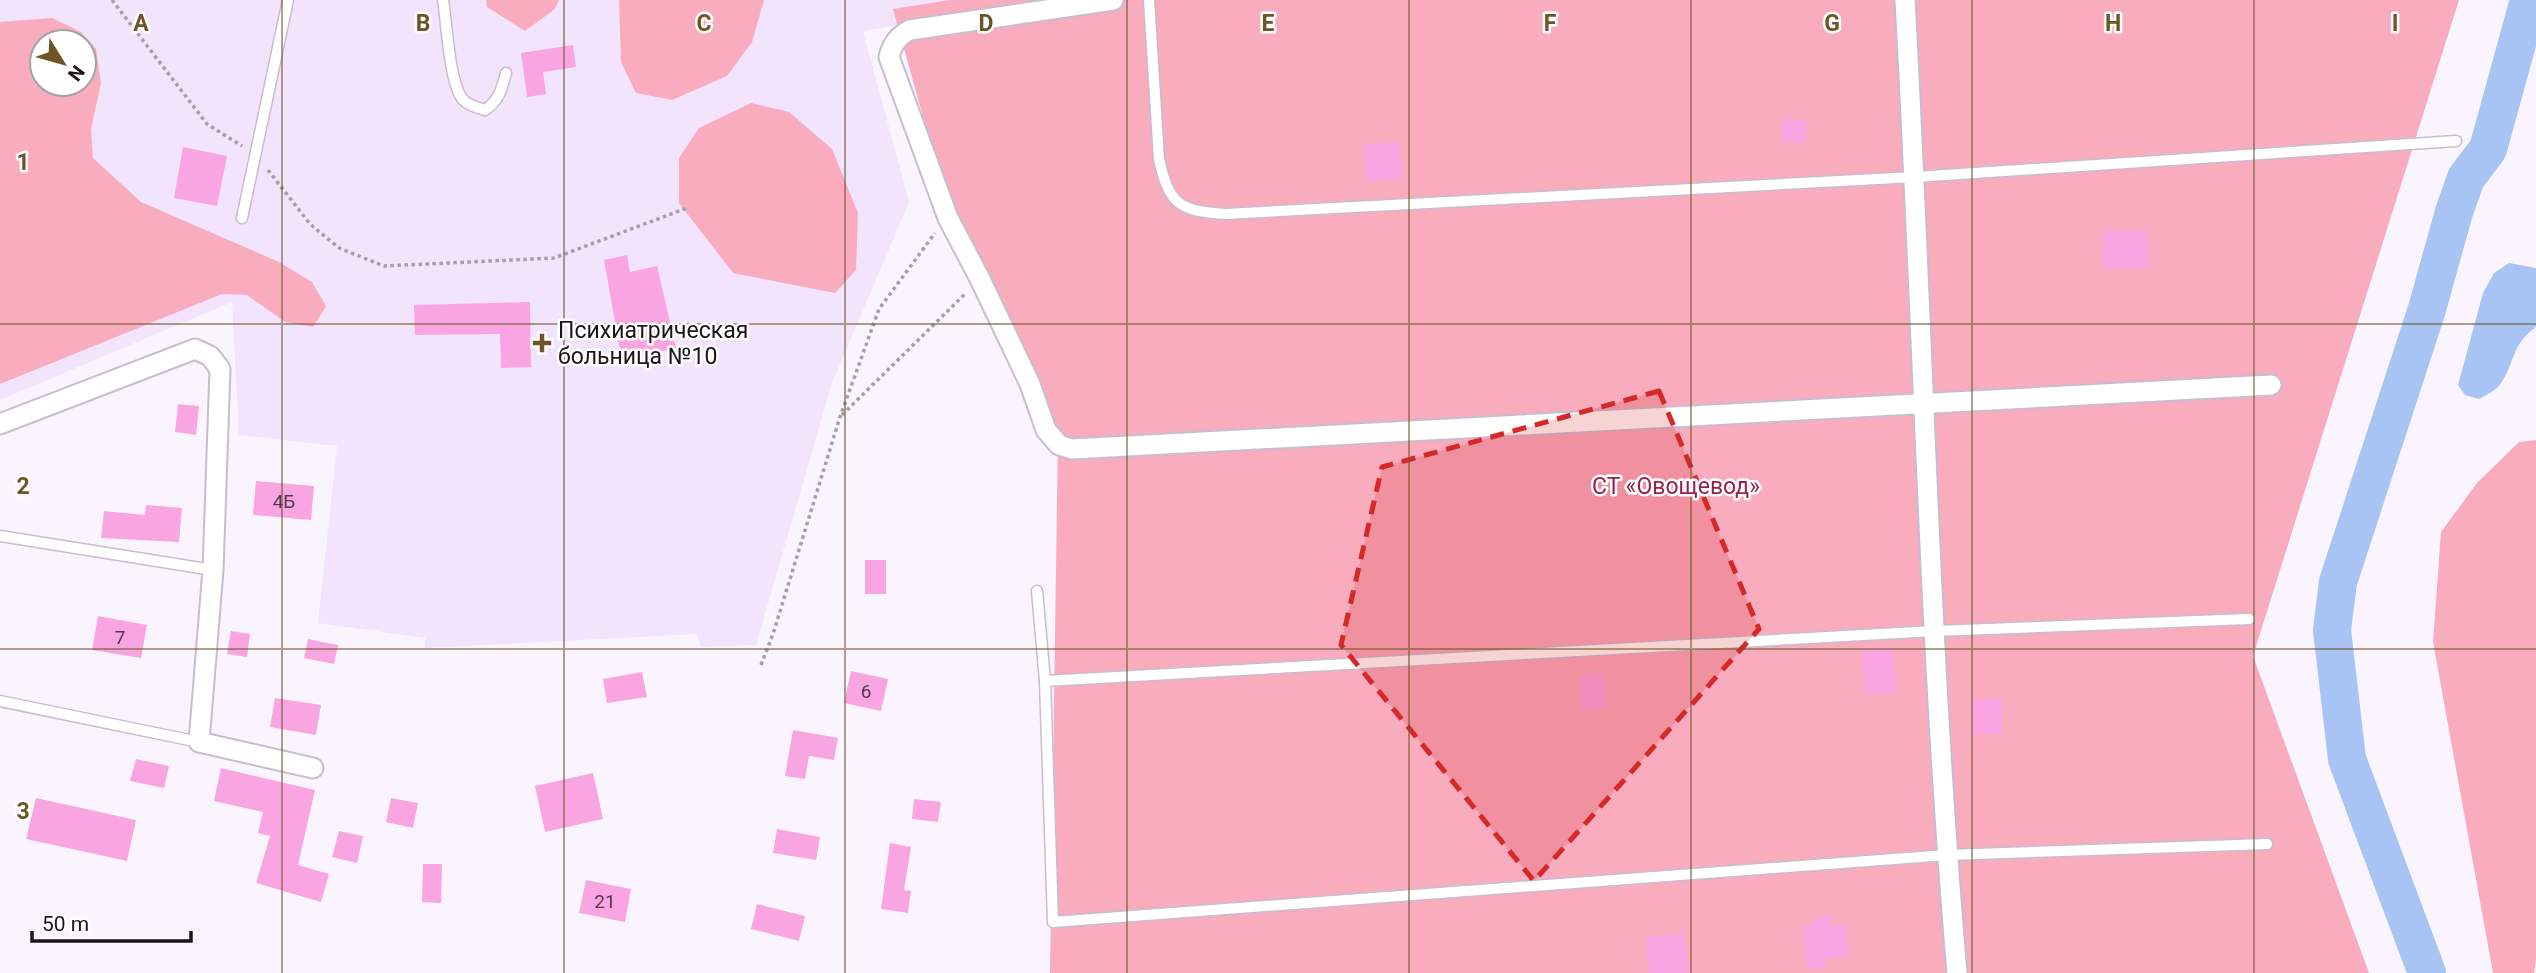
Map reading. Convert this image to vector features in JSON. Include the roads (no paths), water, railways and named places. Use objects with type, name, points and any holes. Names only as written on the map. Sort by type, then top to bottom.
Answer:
[{"type":"street","points":[[1113,0],[910,30],[901,34],[892,46],[889,57],[948,218],[1030,384],[1046,430],[1059,445],[1072,449],[2271,385]]},
{"type":"street","points":[[1905,0],[1934,631],[1957,973]]},
{"type":"street","points":[[0,424],[195,349],[210,356],[220,369],[213,570],[199,743],[313,768]]},
{"type":"lane","points":[[242,218],[288,0]]},
{"type":"lane","points":[[443,0],[455,78],[462,98],[472,106],[485,110],[501,93],[506,73]]},
{"type":"lane","points":[[1149,0],[1159,159],[1171,195],[1195,212],[1225,214],[1915,177],[2456,141]]},
{"type":"lane","points":[[0,536],[213,570]]},
{"type":"lane","points":[[1037,591],[1045,681],[1053,922],[1947,855],[2267,844]]},
{"type":"lane","points":[[1045,681],[1934,631],[2249,619]]},
{"type":"lane","points":[[0,701],[199,743]]},
{"type":"water","points":[[2509,263],[2536,268],[2536,327],[2517,347],[2499,386],[2479,399],[2465,395],[2458,385],[2483,293],[2494,273]]},
{"type":"waterway","points":[[2427,973],[2347,759],[2332,630],[2338,582],[2427,309],[2454,212],[2466,178],[2488,149],[2529,0]]},
{"type":"place","name":"Психиатрическая больница №10","points":[[542,343]]},
{"type":"park label","name":"СТ «Овощевод»","points":[[1676,486]]}]
